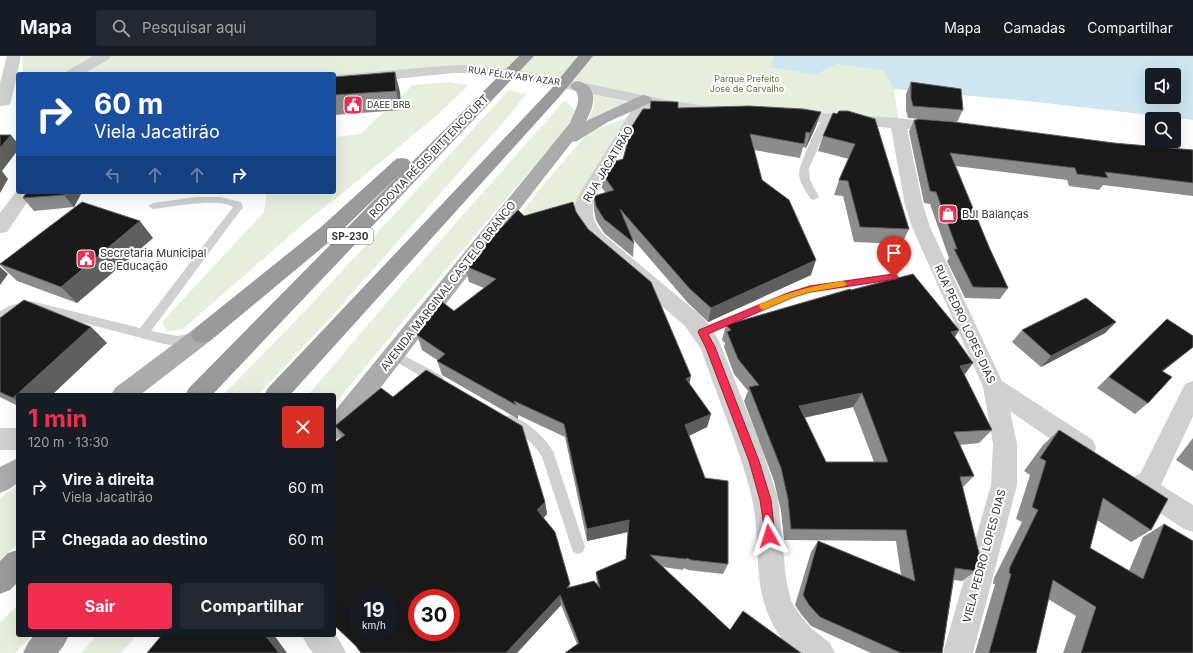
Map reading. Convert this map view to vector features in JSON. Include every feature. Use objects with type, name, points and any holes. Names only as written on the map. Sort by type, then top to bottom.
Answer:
[{"type":"highway","name":"RODOVIA RÉGIS BITTENCOURT","points":[[199,393],[459,124],[527,56]]},
{"type":"highway","points":[[278,393],[556,92],[586,56]]},
{"type":"highway","points":[[202,336],[328,232],[406,159],[459,124]]},
{"type":"highway","points":[[0,580],[16,566]]},
{"type":"highway","points":[[38,653],[52,637]]},
{"type":"main road","name":"AVENIDA MARGINAL CASTELO BRANCO","points":[[336,428],[577,124],[586,103],[586,93],[578,86]]},
{"type":"main road","name":"AVENIDA MARGINAL CASTELO BRANCO","points":[[563,142],[602,118],[645,100]]},
{"type":"main road","points":[[126,393],[202,336]]},
{"type":"main road","points":[[0,481],[16,470]]},
{"type":"street","points":[[14,56],[4,102],[16,105]]},
{"type":"street","points":[[76,72],[104,56]]},
{"type":"street","name":"RUA FÉLIX ABY AZAR","points":[[336,80],[468,69],[534,77],[689,109],[727,112]]},
{"type":"street","name":"RUA JACATIRÃO","points":[[645,100],[587,196],[584,202],[583,215],[588,230],[692,320],[702,332],[711,347],[761,482],[768,520],[773,581],[778,602],[785,618],[797,635],[811,648],[820,653]]},
{"type":"street","points":[[773,116],[898,123],[954,128]]},
{"type":"street","name":"RUA PEDRO LOPES DIAS","points":[[898,123],[914,205],[921,227],[994,387],[1100,458]]},
{"type":"street","points":[[0,227],[24,194]]},
{"type":"street","name":"VIELA PEDRO LOPES DIAS","points":[[958,653],[1004,485],[1005,444],[994,387]]},
{"type":"street","points":[[1146,489],[1193,391]]},
{"type":"street","points":[[0,439],[16,439]]},
{"type":"street","points":[[1119,472],[1193,520]]},
{"type":"street","points":[[319,637],[332,653]]},
{"type":"lane","points":[[814,197],[806,184],[804,174],[826,119]]},
{"type":"lane","points":[[143,333],[238,206],[234,202],[216,200],[153,206]]},
{"type":"lane","points":[[702,332],[790,295],[810,289],[894,277]]},
{"type":"lane","points":[[0,316],[15,308],[31,305],[177,340],[193,339],[202,336]]},
{"type":"lane","points":[[394,355],[448,386]]},
{"type":"lane","points":[[502,416],[529,432],[544,446],[578,547]]},
{"type":"green space","name":"Parque Prefeito José de Carvalho","points":[[22,56],[774,56],[771,67],[815,75],[837,64],[883,71],[894,89],[899,123],[708,111],[482,69],[336,78],[336,72],[23,72]]},
{"type":"green space","points":[[447,82],[469,85],[434,118],[308,220],[183,329],[167,331],[162,322],[264,212],[267,194],[336,194],[336,137],[360,134],[413,85]]},
{"type":"green space","points":[[509,90],[526,94],[508,117],[332,316],[260,393],[225,393],[306,310]]},
{"type":"green space","points":[[592,94],[629,102],[587,121],[594,104],[594,97]]},
{"type":"green space","points":[[564,101],[569,104],[575,111],[573,117],[549,150],[456,257],[336,403],[336,393],[310,393],[423,260]]},
{"type":"green space","points":[[628,117],[576,207],[543,221],[520,215],[542,186],[589,132]]},
{"type":"green space","points":[[16,486],[16,546],[0,560],[0,498]]},
{"type":"green space","points":[[16,607],[16,637],[30,637],[15,653],[0,653],[0,623]]},
{"type":"green space","points":[[95,637],[135,637],[121,653],[81,653]]},
{"type":"water","points":[[774,56],[1193,56],[1193,120],[1181,119],[1181,112],[1145,112],[1145,114],[1028,101],[894,89],[883,71],[837,64],[815,75],[770,67]]},
{"type":"building","points":[[395,72],[396,91],[336,95],[336,77]]},
{"type":"building","points":[[911,82],[961,89],[963,110],[913,106],[911,98]]},
{"type":"building","points":[[651,101],[678,102],[678,108],[749,106],[803,109],[821,112],[810,133],[806,132],[804,144],[750,134],[762,180],[789,200],[816,260],[711,308],[690,289],[620,209],[634,243],[604,219],[596,206],[594,196],[614,190],[602,174],[609,163],[623,159],[632,126],[643,109],[650,109]]},
{"type":"building","points":[[839,111],[848,111],[875,119],[909,229],[860,227],[848,181],[839,180],[855,144],[823,136],[833,113],[837,114]]},
{"type":"building","points":[[914,120],[954,122],[1145,146],[1145,148],[1193,150],[1193,183],[1105,172],[1108,178],[1077,174],[1075,168],[950,153],[989,247],[1008,288],[973,287],[954,249],[957,249],[936,192],[930,191]]},
{"type":"building","points":[[0,135],[11,135],[0,148]]},
{"type":"building","points":[[26,194],[65,194],[64,195],[23,198]]},
{"type":"building","points":[[82,202],[140,221],[61,287],[0,264]]},
{"type":"building","points":[[573,202],[576,212],[588,229],[651,282],[691,376],[686,379],[711,414],[685,425],[705,478],[728,481],[728,564],[691,560],[687,558],[650,555],[730,630],[743,611],[801,653],[565,653],[579,643],[560,595],[506,653],[361,653],[351,641],[400,641],[400,589],[348,589],[348,638],[336,627],[336,442],[345,435],[336,425],[381,388],[393,397],[426,370],[522,426],[545,502],[537,510],[555,532],[570,584],[567,588],[594,581],[600,588],[596,572],[626,559],[629,520],[587,529],[564,424],[514,401],[516,405],[437,361],[445,354],[417,335],[441,301],[454,311],[496,279],[465,266],[518,210],[524,216]]},
{"type":"building","points":[[913,274],[959,330],[951,332],[973,363],[960,366],[992,430],[954,432],[974,476],[960,477],[980,557],[976,571],[955,568],[942,653],[901,653],[820,617],[809,605],[803,595],[818,541],[915,581],[906,530],[791,529],[788,499],[781,468],[749,387],[759,385],[738,359],[727,332],[731,330],[726,325],[850,289],[851,290]],"holes":[[[862,393],[888,462],[826,462],[799,406]]]},
{"type":"building","points":[[1086,298],[1116,322],[1051,356],[1022,330]]},
{"type":"building","points":[[24,300],[91,327],[18,393],[16,393],[13,398],[0,392],[0,318]]},
{"type":"building","points":[[1167,319],[1193,336],[1193,347],[1162,371],[1172,377],[1148,403],[1109,377]]},
{"type":"building","points":[[1059,430],[1168,499],[1151,530],[1103,498],[1090,548],[1143,579],[1164,524],[1193,541],[1193,653],[1081,653],[1096,607],[1053,580],[1036,653],[989,653],[1011,574],[1009,573],[1010,567],[1038,510],[1032,507],[1046,461],[1040,458]]},
{"type":"building","points":[[160,637],[267,637],[279,653],[147,653]]},
{"type":"slow traffic","points":[[763,307],[790,295],[810,289],[842,284]]},
{"type":"place","name":"DAEE BRB","points":[[353,105]]},
{"type":"place","name":"BJI Balanças","points":[[948,214]]},
{"type":"place","name":"Secretaria Municipal de Educação","points":[[86,259]]},
{"type":"route","points":[[769,536],[768,520],[761,482],[711,347],[702,332],[790,295],[810,289],[894,277]]}]
